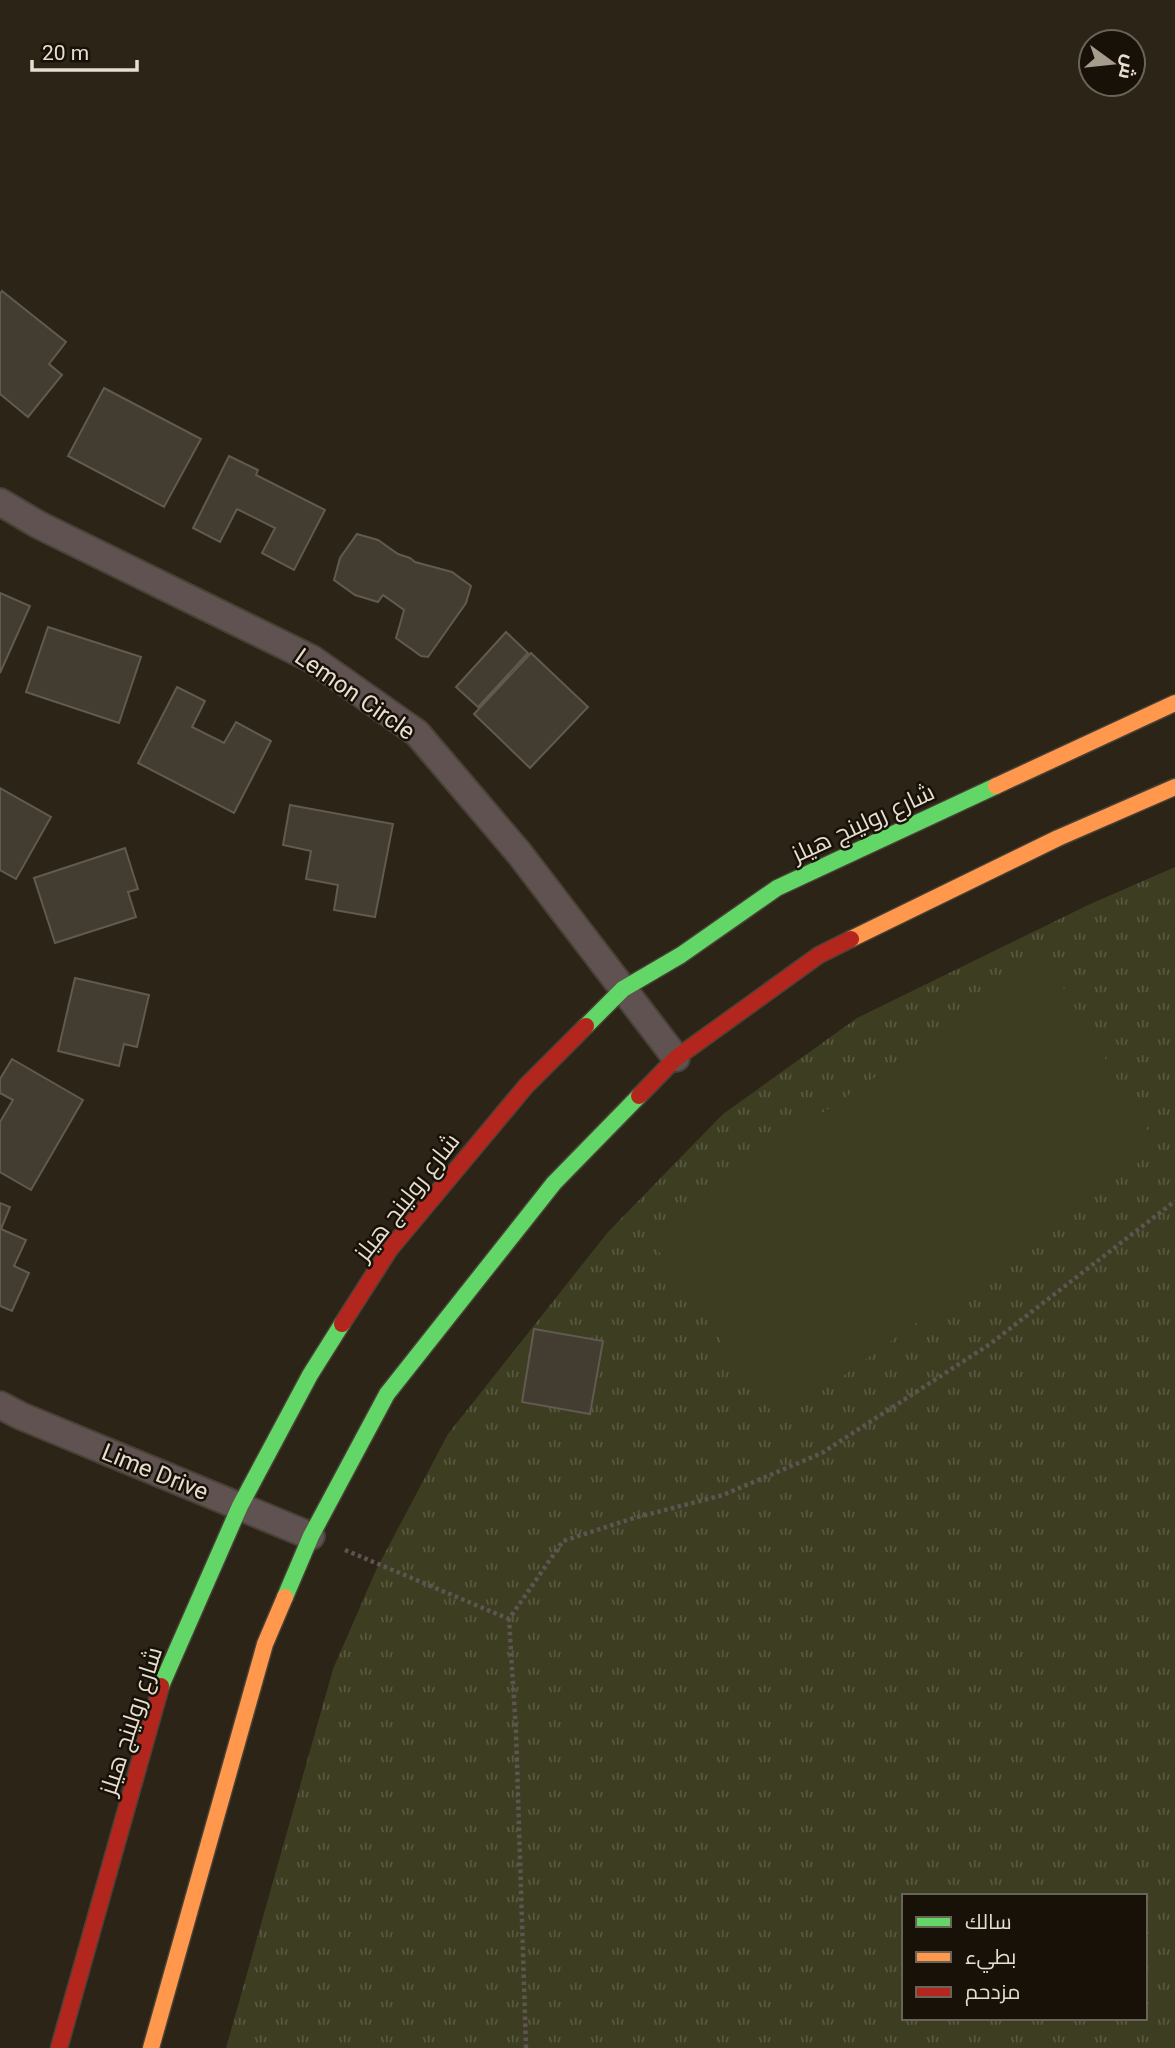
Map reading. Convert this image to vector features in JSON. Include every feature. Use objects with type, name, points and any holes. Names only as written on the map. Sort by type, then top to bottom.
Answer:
[{"type":"main road","name":"شارع رولينج هيلز","points":[[59,2048],[163,1679],[240,1506],[310,1375],[390,1249],[526,1086],[623,989],[681,955],[777,888],[1175,703]]},
{"type":"main road","points":[[151,2048],[265,1644],[312,1536],[387,1394],[554,1183],[676,1058],[819,955],[1058,838],[1175,787]]},
{"type":"street","name":"Lemon Circle","points":[[0,502],[39,525],[312,659],[417,733],[519,853],[676,1058]]},
{"type":"street","name":"Lime Drive","points":[[0,1405],[312,1536]]},
{"type":"path","points":[[526,2048],[516,1732],[509,1619],[564,1541],[634,1518],[723,1495],[822,1452],[990,1345],[1175,1201]]},
{"type":"path","points":[[312,1536],[509,1619]]},
{"type":"green space","points":[[1175,867],[1175,2048],[226,2048],[333,1669],[377,1568],[448,1434],[608,1232],[723,1114],[857,1018],[1088,905]]},
{"type":"green space","points":[[1047,960],[1158,1148],[779,1422],[646,1233]]},
{"type":"building","points":[[2,291],[66,342],[49,364],[62,375],[28,417],[0,394]]},
{"type":"building","points":[[104,388],[201,439],[164,507],[68,456]]},
{"type":"building","points":[[229,456],[258,470],[256,475],[325,510],[294,570],[262,553],[275,528],[237,509],[220,542],[193,528]]},
{"type":"building","points":[[357,534],[378,540],[415,562],[452,572],[471,586],[466,603],[428,657],[421,656],[396,638],[404,610],[383,595],[378,602],[355,595],[334,580],[340,558]]},
{"type":"building","points":[[0,593],[30,606],[0,673]]},
{"type":"building","points":[[48,627],[141,657],[119,723],[26,692]]},
{"type":"building","points":[[506,632],[528,653],[478,707],[456,687]]},
{"type":"building","points":[[531,653],[588,707],[530,768],[474,714]]},
{"type":"building","points":[[177,687],[205,701],[192,727],[224,743],[236,722],[271,741],[234,813],[138,763]]},
{"type":"building","points":[[0,788],[51,817],[16,879],[0,870]]},
{"type":"building","points":[[290,805],[393,824],[375,917],[334,910],[338,885],[306,879],[311,851],[283,845]]},
{"type":"building","points":[[125,848],[138,889],[128,892],[136,917],[55,943],[34,878]]},
{"type":"building","points":[[75,978],[149,995],[137,1047],[124,1044],[119,1066],[58,1051]]},
{"type":"building","points":[[12,1059],[83,1100],[31,1190],[0,1172],[0,1122],[13,1100],[0,1093],[0,1079]]},
{"type":"building","points":[[0,1203],[10,1207],[1,1229],[26,1240],[14,1266],[29,1273],[12,1311],[0,1306]]},
{"type":"building","points":[[534,1329],[603,1341],[590,1414],[522,1402]]},
{"type":"traffic: fast","points":[[586,1026],[623,989],[681,955],[777,888],[996,786]]},
{"type":"traffic: fast","points":[[285,1597],[311,1536],[387,1394],[554,1183],[639,1096]]},
{"type":"traffic: fast","points":[[161,1686],[240,1506],[310,1375],[342,1324]]},
{"type":"traffic: slow","points":[[996,786],[1175,703]]},
{"type":"traffic: slow","points":[[851,939],[1058,838],[1175,787]]},
{"type":"traffic: slow","points":[[151,2048],[265,1644],[285,1597]]},
{"type":"traffic: jam","points":[[639,1096],[676,1058],[819,955],[851,939]]},
{"type":"traffic: jam","points":[[342,1324],[390,1249],[526,1086],[586,1026]]},
{"type":"traffic: jam","points":[[59,2048],[161,1686]]}]
